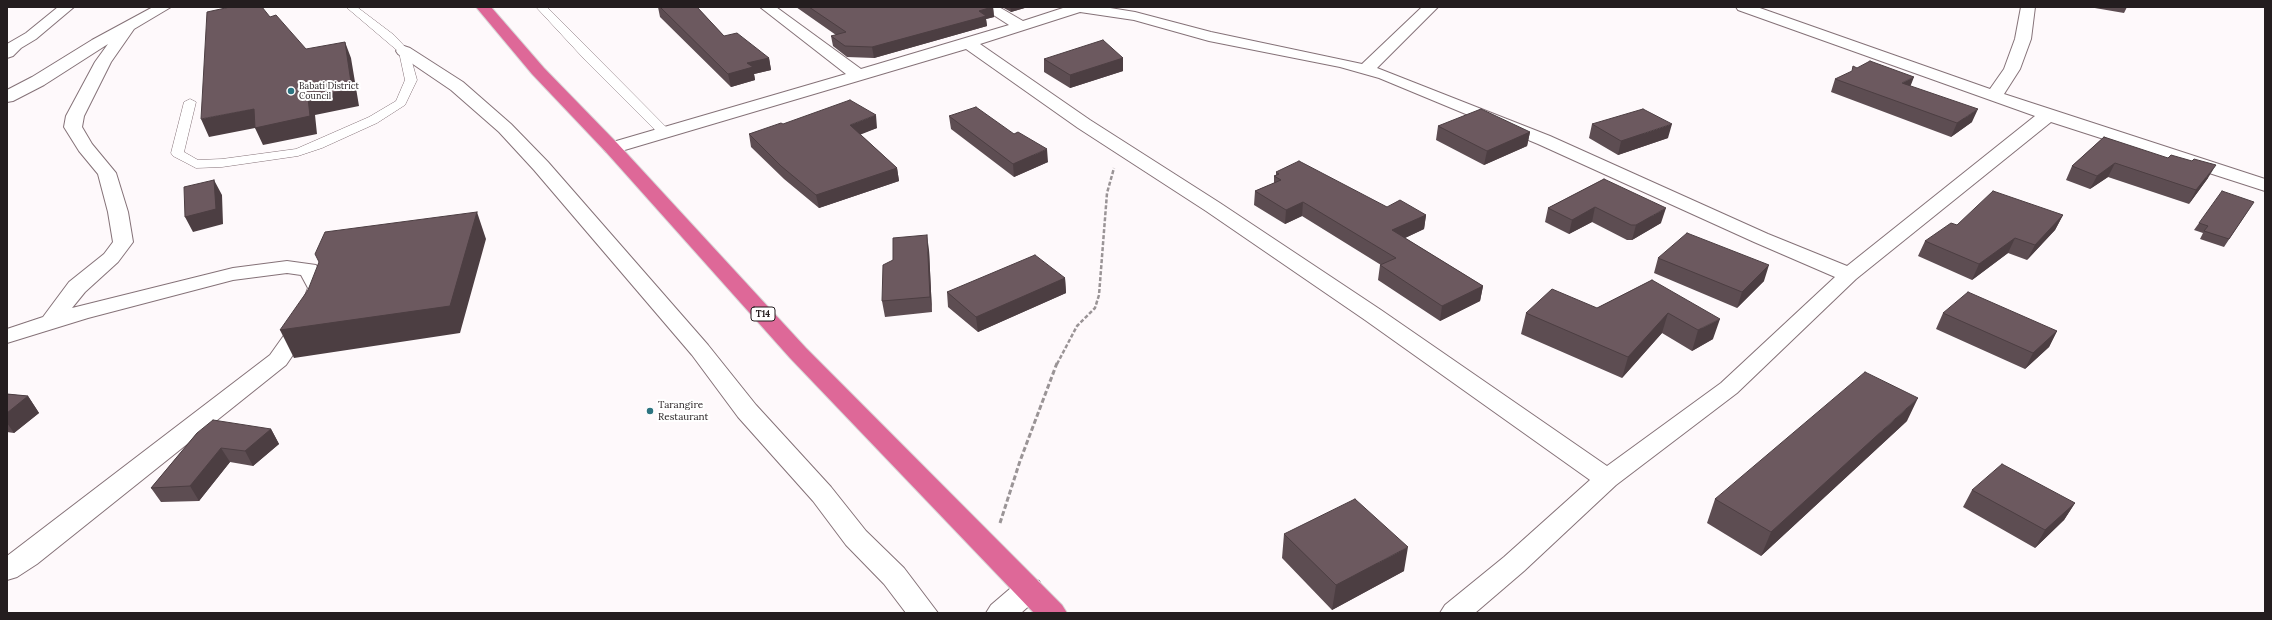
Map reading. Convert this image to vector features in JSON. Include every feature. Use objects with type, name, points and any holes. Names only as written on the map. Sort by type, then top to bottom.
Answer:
[{"type":"highway","name":"T14","points":[[483,7],[538,71],[612,148],[798,353],[1052,613]]},
{"type":"street","points":[[7,53],[15,45],[31,36],[67,7]]},
{"type":"street","points":[[7,97],[38,81],[129,26],[164,7]]},
{"type":"street","points":[[767,7],[857,74]]},
{"type":"street","points":[[988,7],[1020,25]]},
{"type":"street","points":[[612,148],[857,74],[968,43],[1020,25],[1080,7],[1135,16],[1209,36],[1342,63],[1386,75],[1544,140],[1761,238],[1849,275]]},
{"type":"street","points":[[1366,70],[1431,7]]},
{"type":"street","points":[[1743,7],[2048,115],[2265,185]]},
{"type":"street","points":[[1994,96],[2012,69],[2023,39],[2028,7]]},
{"type":"street","points":[[51,322],[77,287],[112,258],[123,242],[118,212],[107,173],[85,147],[73,127],[74,116],[103,62],[129,26]]},
{"type":"street","points":[[968,43],[1014,77],[1213,207],[1373,315],[1607,479]]},
{"type":"street","points":[[404,51],[457,86],[505,128],[541,166],[700,350],[747,411],[822,494],[856,538],[894,576],[923,613]]},
{"type":"street","points":[[1455,613],[1514,564],[1607,479],[1729,388],[1849,275],[2048,115]]},
{"type":"street","points":[[7,336],[51,322],[233,274],[287,266],[309,269],[319,288],[308,318],[278,360],[26,557],[7,569]]},
{"type":"street","points":[[1000,613],[1029,589]]},
{"type":"lane","points":[[190,102],[178,144],[177,153],[196,164],[222,163],[298,152],[318,145],[373,120],[401,103],[411,80],[404,51],[390,37],[351,7]]},
{"type":"lane","points":[[541,7],[590,59],[664,132]]},
{"type":"path","points":[[991,550],[1020,461],[1053,371],[1077,326],[1095,308],[1099,294],[1107,193],[1119,147]]},
{"type":"building","points":[[230,7],[262,7],[270,17],[276,15],[306,49],[345,42],[352,89],[308,98],[310,116],[255,128],[254,109],[201,119],[207,12]]},
{"type":"building","points":[[660,7],[697,7],[724,36],[737,33],[769,58],[747,63],[753,67],[728,74]]},
{"type":"building","points":[[809,7],[992,7],[979,11],[986,16],[872,47],[845,46],[831,36],[846,32]]},
{"type":"building","points":[[1103,40],[1123,58],[1070,75],[1044,59]]},
{"type":"building","points":[[1870,61],[1914,77],[1902,83],[1978,109],[1957,123],[1835,79],[1852,71],[1853,66],[1857,68]]},
{"type":"building","points":[[850,100],[876,115],[850,125],[897,168],[816,195],[781,166],[749,134],[781,123],[783,124]]},
{"type":"building","points":[[976,107],[1014,134],[1018,132],[1047,149],[1013,164],[949,116]]},
{"type":"building","points":[[1481,109],[1530,132],[1487,151],[1438,126]]},
{"type":"building","points":[[1643,109],[1672,124],[1621,141],[1592,124]]},
{"type":"building","points":[[2104,137],[2168,158],[2171,155],[2192,161],[2194,159],[2216,165],[2196,190],[2115,163],[2097,176],[2072,166]]},
{"type":"building","points":[[1299,161],[1387,207],[1400,200],[1426,215],[1392,230],[1483,286],[1442,306],[1380,265],[1396,258],[1303,202],[1286,210],[1255,191],[1281,180],[1274,176],[1279,174],[1276,172]]},
{"type":"building","points":[[1604,179],[1666,208],[1636,225],[1631,225],[1595,207],[1572,220],[1548,208]]},
{"type":"building","points":[[214,180],[216,209],[185,217],[184,187]]},
{"type":"building","points":[[1993,191],[2063,215],[2035,245],[2015,238],[1979,264],[1925,241],[1951,223],[1957,225]]},
{"type":"building","points":[[2222,191],[2254,202],[2229,239],[2204,231],[2208,226],[2199,223]]},
{"type":"building","points":[[477,212],[450,306],[280,330],[308,290],[319,262],[315,254],[325,232]]},
{"type":"building","points":[[1687,233],[1769,265],[1742,292],[1658,258]]},
{"type":"building","points":[[927,235],[930,297],[882,301],[883,265],[893,260],[893,238]]},
{"type":"building","points":[[1035,255],[1065,278],[976,317],[947,292]]},
{"type":"building","points":[[1652,280],[1720,319],[1698,330],[1668,313],[1628,357],[1526,313],[1552,289],[1597,308]]},
{"type":"building","points":[[1968,292],[2057,331],[2033,353],[1943,313]]},
{"type":"building","points":[[1865,372],[1918,398],[1771,532],[1715,499]]},
{"type":"building","points":[[7,394],[28,396],[7,413]]},
{"type":"building","points":[[213,420],[271,429],[245,451],[221,448],[190,486],[151,488],[197,433]]},
{"type":"building","points":[[2002,464],[2075,503],[2045,530],[1972,490]]},
{"type":"building","points":[[1355,499],[1408,547],[1336,585],[1284,534]]},
{"type":"place","name":"Babati District Council","points":[[291,91]]},
{"type":"place","name":"Tarangire Restaurant","points":[[650,411]]}]
